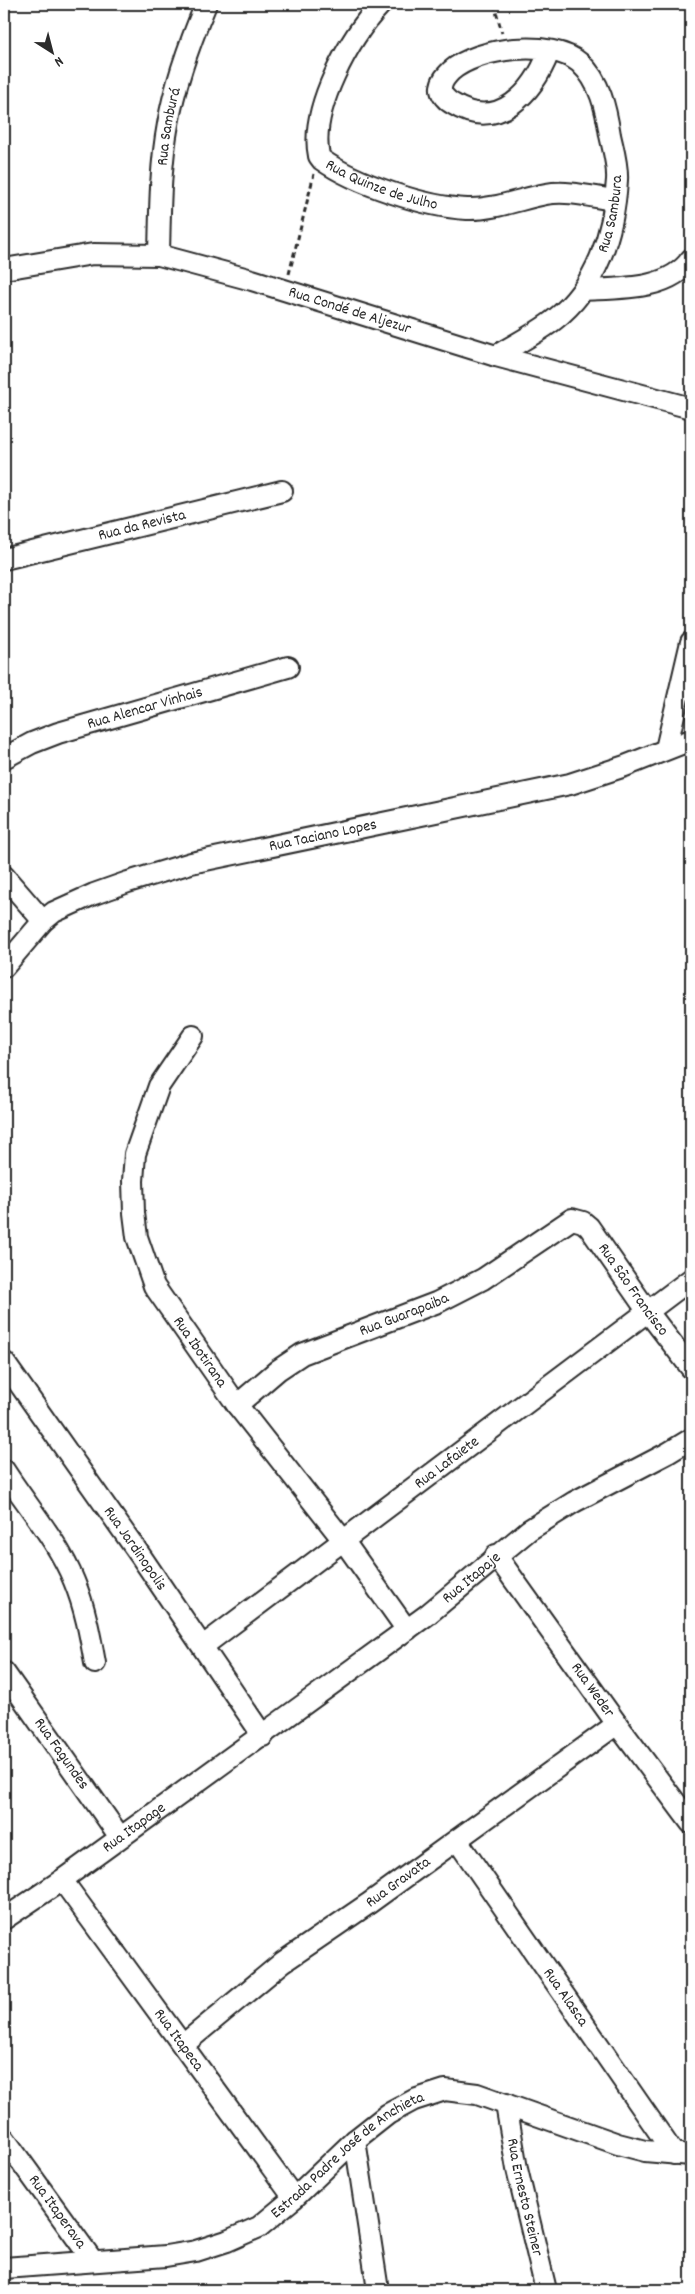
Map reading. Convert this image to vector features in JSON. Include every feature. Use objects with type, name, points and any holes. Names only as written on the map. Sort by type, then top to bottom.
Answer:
[{"type":"street","name":"Rua Samburá","points":[[159,255],[160,187],[168,122],[191,41],[206,4]]},
{"type":"street","name":"Rua Quinze de Julho","points":[[381,4],[355,36],[333,78],[321,117],[318,137],[319,156],[334,168],[354,178],[403,196],[467,209],[485,208],[557,193],[614,200]]},
{"type":"street","points":[[506,48],[478,56],[455,68],[443,78],[441,87],[444,97],[458,108],[475,113],[494,112],[504,109],[523,94],[536,80],[549,52]]},
{"type":"street","name":"Rua Sambura","points":[[496,356],[555,319],[583,290],[606,246],[617,178],[607,116],[597,87],[580,63],[563,55],[549,52],[506,48]]},
{"type":"street","name":"Rua Condé de Aljezur","points":[[4,269],[93,254],[159,255],[284,290],[496,356],[691,408]]},
{"type":"street","points":[[583,290],[643,286],[674,275],[691,258]]},
{"type":"street","name":"Rua da Revista","points":[[4,559],[282,491]]},
{"type":"street","points":[[666,749],[691,642]]},
{"type":"street","name":"Rua Alencar Vinhais","points":[[4,758],[32,743],[66,730],[288,667]]},
{"type":"street","name":"Rua Taciano Lopes","points":[[4,967],[43,921],[54,912],[94,894],[191,863],[570,784],[691,740]]},
{"type":"street","points":[[4,876],[43,921]]},
{"type":"street","name":"Rua Ibotirana","points":[[193,1036],[159,1086],[144,1123],[135,1154],[133,1181],[137,1237],[154,1286],[236,1405],[343,1540],[407,1630]]},
{"type":"street","name":"Rua Guarapaiba","points":[[236,1405],[302,1354],[438,1302],[483,1278],[572,1219]]},
{"type":"street","name":"Rua São Francisco","points":[[572,1219],[583,1222],[589,1227],[648,1312],[691,1368]]},
{"type":"street","name":"Rua Lafaiete","points":[[203,1646],[691,1279]]},
{"type":"street","name":"Rua Jardinopolis","points":[[4,1362],[264,1736]]},
{"type":"street","name":"Rua Itapaje","points":[[264,1736],[407,1630],[496,1555],[550,1516],[691,1439]]},
{"type":"street","points":[[4,1470],[71,1573],[85,1613],[95,1663]]},
{"type":"street","name":"Rua Weder","points":[[496,1555],[617,1724],[691,1823]]},
{"type":"street","name":"Rua Fagundes","points":[[4,1672],[120,1836]]},
{"type":"street","name":"Rua Gravata","points":[[183,2045],[283,1962],[457,1840],[617,1724]]},
{"type":"street","name":"Rua Itapage","points":[[4,1919],[264,1736]]},
{"type":"street","name":"Rua Alasca","points":[[457,1840],[682,2154]]},
{"type":"street","name":"Rua Itapeca","points":[[62,1880],[294,2198]]},
{"type":"street","name":"Estrada Padre José de Anchieta","points":[[4,2268],[166,2256],[204,2248],[259,2227],[294,2198],[355,2140],[388,2114],[414,2100],[445,2090],[462,2091],[506,2104],[618,2144],[645,2151],[682,2154]]},
{"type":"street","name":"Rua Ernesto Steiner","points":[[506,2104],[517,2168],[546,2290]]},
{"type":"street","name":"Rua Itaperava","points":[[4,2138],[93,2262]]},
{"type":"street","points":[[355,2140],[378,2290]]},
{"type":"path","points":[[494,4],[506,48]]},
{"type":"path","points":[[284,290],[319,156]]}]
